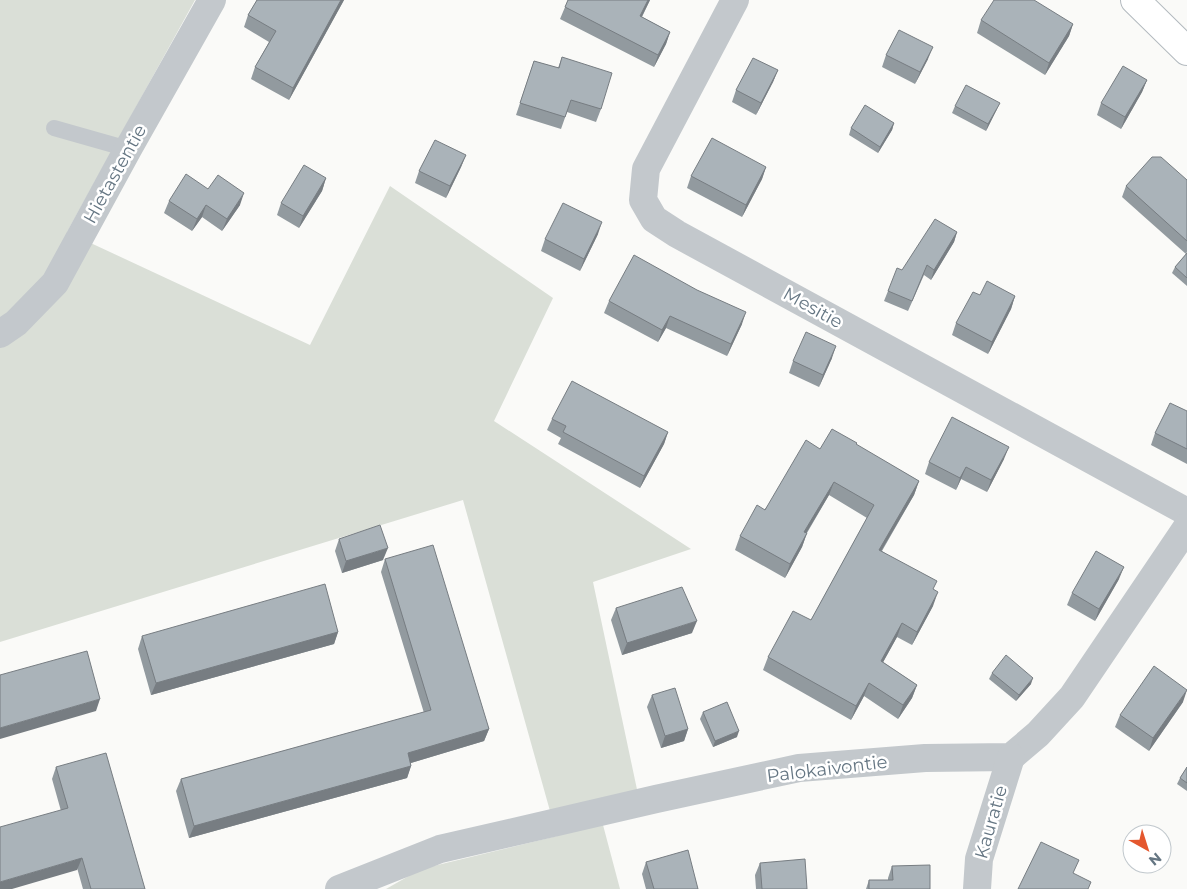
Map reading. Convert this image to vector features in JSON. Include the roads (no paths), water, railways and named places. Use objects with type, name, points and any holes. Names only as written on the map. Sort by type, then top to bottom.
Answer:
[{"type":"street","name":"Hietastentie","points":[[0,334],[16,323],[55,283],[212,0]]},
{"type":"street","name":"Mesitie","points":[[735,0],[646,169],[643,200],[654,219],[677,234],[1187,512]]},
{"type":"street","points":[[1134,0],[1187,51]]},
{"type":"street","points":[[1011,756],[1038,734],[1072,697],[1187,528]]},
{"type":"street","name":"Palokaivontie","points":[[339,889],[440,849],[656,798],[799,768],[925,758],[1011,756]]},
{"type":"street","name":"Kauratie","points":[[977,889],[979,859],[1011,756]]},
{"type":"lane","points":[[54,128],[128,149]]}]
